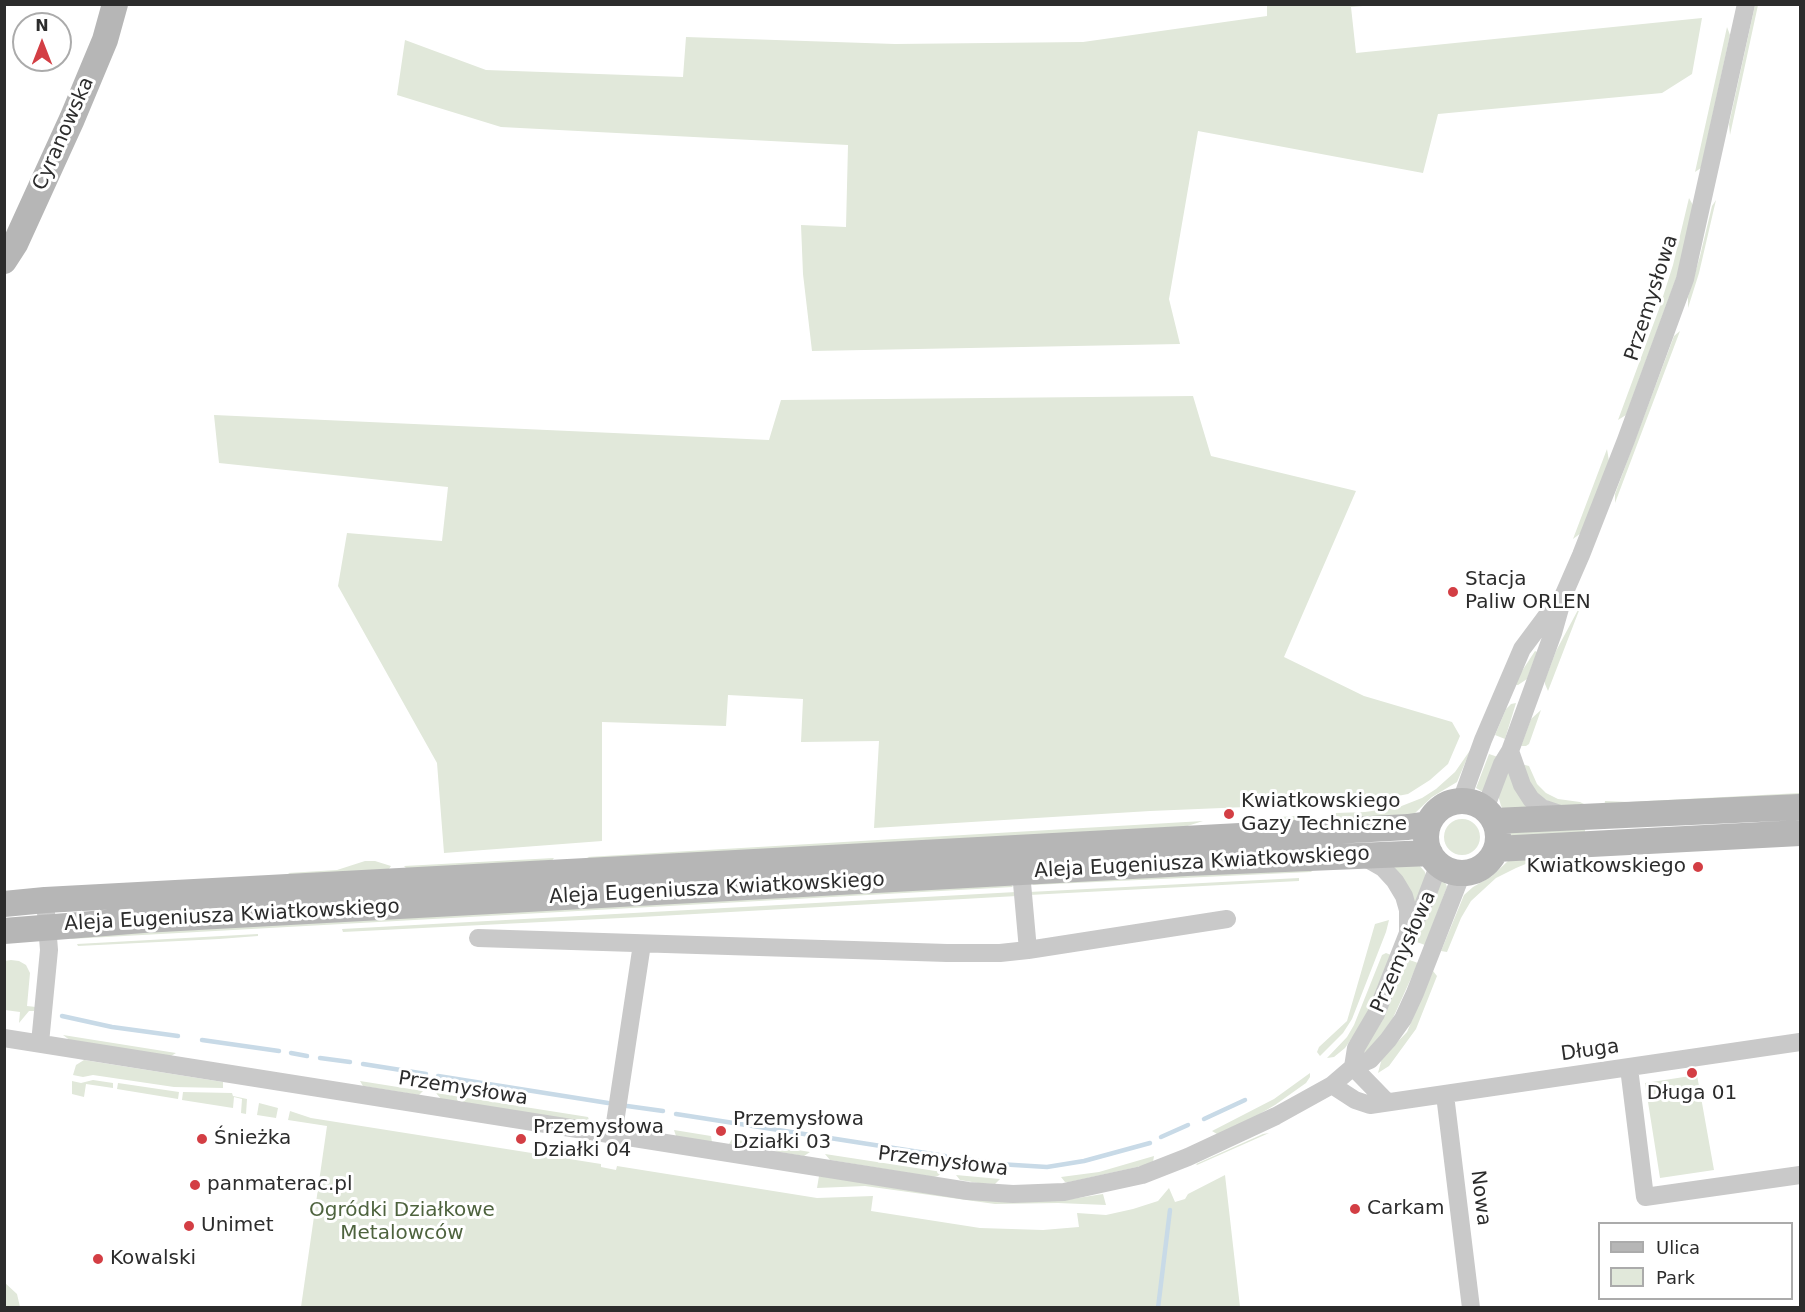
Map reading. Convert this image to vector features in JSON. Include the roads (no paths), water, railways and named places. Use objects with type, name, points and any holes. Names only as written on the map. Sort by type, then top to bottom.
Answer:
[{"type":"street","name":"Cyranowska","points":[[4,261],[15,244],[72,119],[105,40],[115,4]]},
{"type":"street","name":"Przemysłowa","points":[[1480,810],[1510,751],[1553,633],[1564,594],[1626,440],[1685,279],[1746,4]]},
{"type":"street","name":"Przemysłowa","points":[[1480,810],[1483,740],[1522,649],[1564,594]]},
{"type":"street","points":[[1510,751],[1522,785],[1531,799],[1542,808],[1557,814],[1579,818]]},
{"type":"street","points":[[1480,810],[1497,830],[1496,849],[1491,858],[1483,866],[1473,871],[1444,863],[1426,834],[1433,814],[1441,807],[1480,810],[1579,818],[1800,807]]},
{"type":"street","name":"Aleja Eugeniusza Kwiatkowskiego","points":[[4,904],[1428,824]]},
{"type":"street","points":[[1496,849],[1800,833]]},
{"type":"street","name":"Przemysłowa","points":[[1348,856],[1369,860],[1383,868],[1395,881],[1404,896],[1408,910],[1408,933]]},
{"type":"street","name":"Aleja Eugeniusza Kwiatkowskiego","points":[[4,931],[48,926],[1348,856],[1444,863]]},
{"type":"street","name":"Przemysłowa","points":[[1353,1067],[1356,1048],[1376,1014],[1408,933],[1444,863]]},
{"type":"street","name":"Przemysłowa","points":[[4,1038],[968,1191],[1013,1194],[1064,1192],[1142,1175],[1178,1162],[1276,1116],[1332,1085],[1353,1067],[1370,1060],[1403,1019],[1415,993],[1444,863]]},
{"type":"street","points":[[1021,872],[1028,950]]},
{"type":"street","points":[[40,1043],[49,950],[45,900]]},
{"type":"street","points":[[478,938],[1000,953],[1227,919]]},
{"type":"street","points":[[613,1136],[642,944]]},
{"type":"street","name":"Długa","points":[[1332,1085],[1355,1100],[1370,1105],[1800,1042]]},
{"type":"street","points":[[1353,1067],[1387,1102]]},
{"type":"street","points":[[1629,1068],[1645,1197],[1800,1174]]},
{"type":"street","name":"Nowa","points":[[1445,1095],[1471,1308]]},
{"type":"waterway","points":[[62,1016],[112,1027],[178,1036]]},
{"type":"waterway","points":[[202,1040],[279,1051]]},
{"type":"waterway","points":[[291,1053],[307,1056]]},
{"type":"waterway","points":[[320,1058],[350,1062]]},
{"type":"waterway","points":[[363,1064],[426,1074]]},
{"type":"waterway","points":[[438,1076],[608,1103]]},
{"type":"waterway","points":[[1204,1119],[1245,1100]]},
{"type":"waterway","points":[[627,1106],[663,1111]]},
{"type":"waterway","points":[[676,1114],[945,1156]]},
{"type":"waterway","points":[[1161,1137],[1188,1125]]},
{"type":"waterway","points":[[959,1158],[998,1164],[1047,1167],[1084,1161],[1150,1143]]},
{"type":"waterway","points":[[1158,1308],[1170,1210]]},
{"type":"place","name":"Stacja Paliw ORLEN","points":[[1453,592]]},
{"type":"place","name":"Kwiatkowskiego Gazy Techniczne","points":[[1229,814]]},
{"type":"place","name":"Kwiatkowskiego","points":[[1698,867]]},
{"type":"place","name":"Długa 01","points":[[1692,1073]]},
{"type":"place","name":"Przemysłowa Działki 03","points":[[721,1131]]},
{"type":"place","name":"Śnieżka","points":[[202,1139]]},
{"type":"place","name":"Przemysłowa Działki 04","points":[[521,1139]]},
{"type":"place","name":"panmaterac.pl","points":[[195,1185]]},
{"type":"place","name":"Carkam","points":[[1355,1209]]},
{"type":"place","name":"Unimet","points":[[189,1226]]},
{"type":"place","name":"Kowalski","points":[[98,1259]]},
{"type":"park label","name":"Ogródki Działkowe Metalowców","points":[[402,1222]]}]
